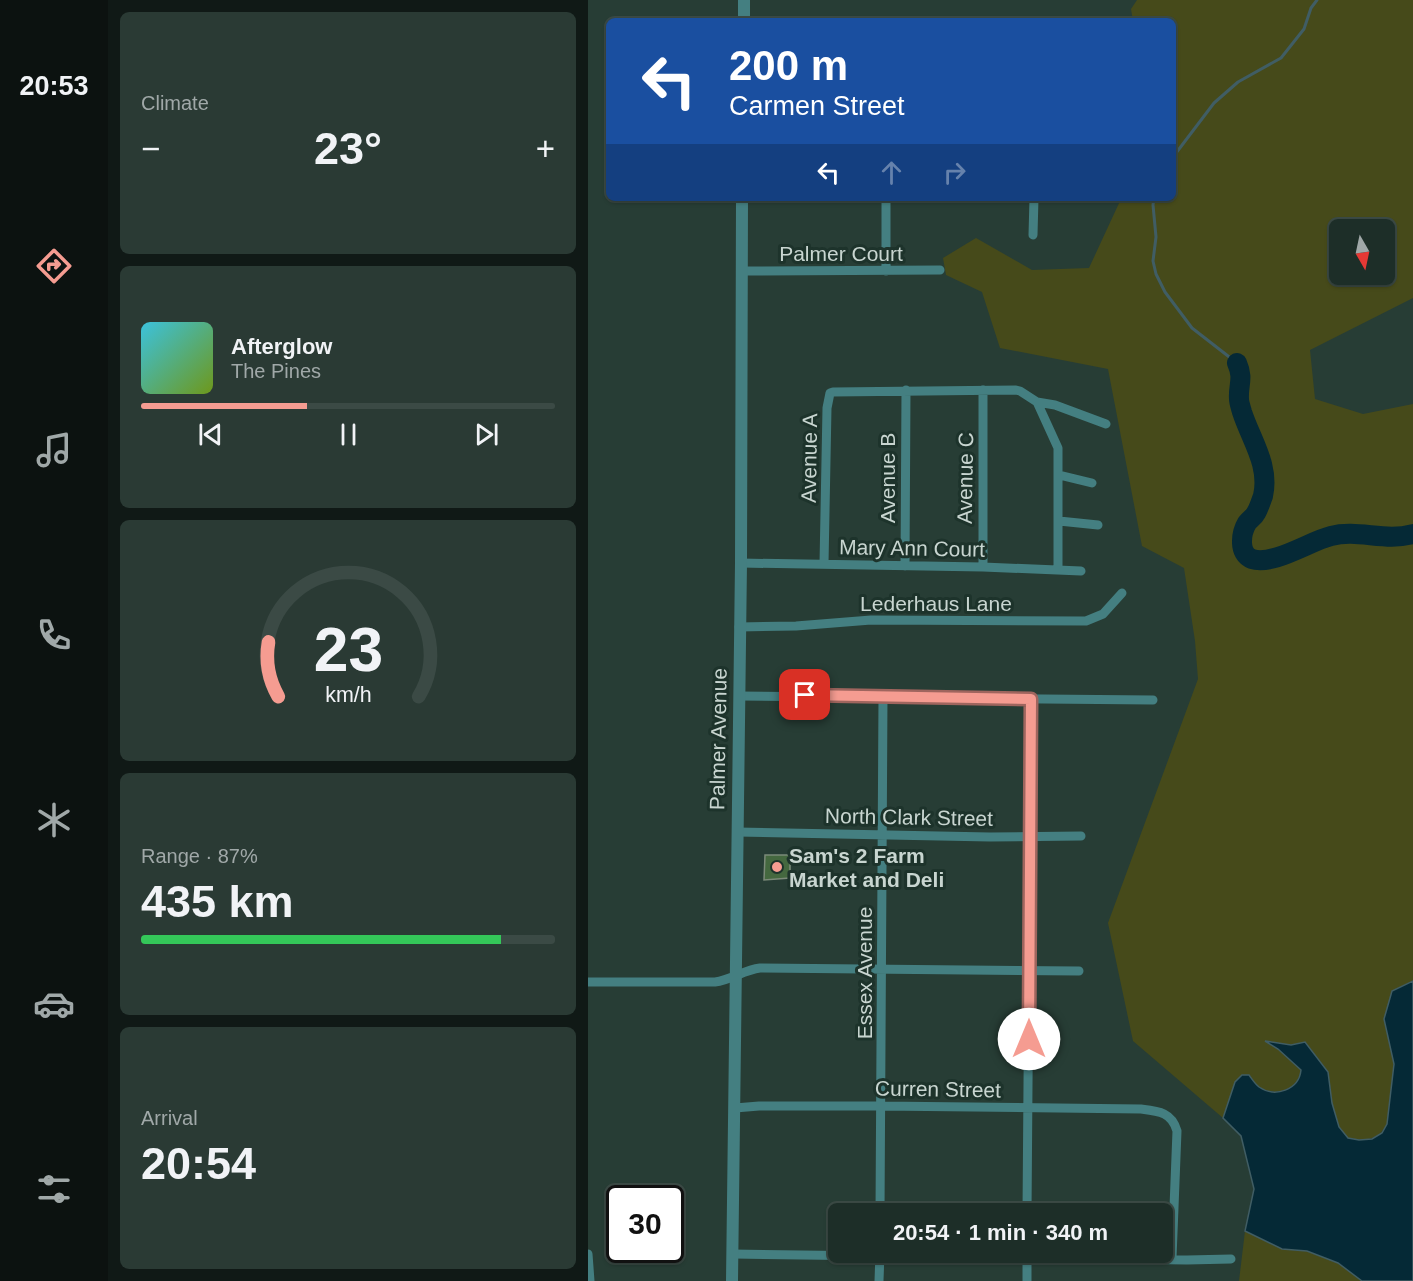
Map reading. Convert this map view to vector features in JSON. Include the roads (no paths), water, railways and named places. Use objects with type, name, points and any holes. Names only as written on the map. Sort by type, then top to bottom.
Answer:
[{"type":"street","points":[[744,0],[744,18]]},
{"type":"street","name":"Palmer Avenue","points":[[732,1281],[741,563],[742,201]]},
{"type":"street","points":[[885,271],[886,201]]},
{"type":"street","points":[[1033,235],[1034,201]]},
{"type":"street","name":"Palmer Court","points":[[742,272],[940,270]]},
{"type":"street","name":"Avenue A","points":[[824,564],[827,408],[830,393],[842,390],[906,390]]},
{"type":"street","points":[[906,390],[1020,391],[1037,402],[1056,405],[1106,424]]},
{"type":"street","name":"Avenue B","points":[[905,566],[906,390]]},
{"type":"street","name":"Avenue C","points":[[983,390],[983,567]]},
{"type":"street","points":[[1037,402],[1058,448],[1058,570]]},
{"type":"street","points":[[1059,476],[1092,483]]},
{"type":"street","points":[[1059,521],[1098,525]]},
{"type":"street","name":"Mary Ann Court","points":[[741,563],[1082,571]]},
{"type":"street","name":"Lederhaus Lane","points":[[740,627],[796,626],[871,620],[1086,621],[1103,614],[1122,593]]},
{"type":"street","points":[[738,696],[1153,700]]},
{"type":"street","name":"Essex Avenue","points":[[880,1203],[883,696]]},
{"type":"street","points":[[1027,1203],[1031,699]]},
{"type":"street","name":"North Clark Street","points":[[737,832],[1081,836]]},
{"type":"street","points":[[588,982],[714,982],[723,981],[747,970],[760,968],[1079,970]]},
{"type":"street","name":"Curren Street","points":[[735,1108],[881,1106],[1141,1110],[1165,1113],[1175,1124],[1177,1131],[1173,1233]]},
{"type":"street","points":[[588,1254],[590,1281]]},
{"type":"street","points":[[733,1254],[828,1254]]},
{"type":"street","points":[[1173,1258],[1231,1259]]},
{"type":"street","points":[[879,1281],[880,1263]]},
{"type":"street","points":[[1027,1263],[1027,1281]]},
{"type":"water","points":[[1413,981],[1413,1281],[1362,1281],[1338,1263],[1307,1251],[1282,1249],[1245,1231],[1254,1189],[1241,1136],[1223,1118],[1235,1082],[1242,1075],[1249,1075],[1259,1087],[1272,1092],[1285,1090],[1296,1083],[1301,1070],[1278,1049],[1265,1041],[1291,1045],[1305,1042],[1328,1072],[1332,1103],[1339,1127],[1348,1138],[1372,1139],[1382,1133],[1387,1124],[1394,1064],[1384,1019],[1392,991]]},
{"type":"waterway","points":[[1176,153],[1214,103],[1238,82],[1281,58],[1304,29],[1311,8],[1317,0]]},
{"type":"waterway","points":[[1154,201],[1156,237],[1153,261],[1156,274],[1165,292],[1192,328],[1237,363]]},
{"type":"waterway","points":[[1237,363],[1240,377],[1240,404],[1264,474],[1263,496],[1257,511],[1243,532],[1244,553],[1252,559],[1270,559],[1341,534],[1392,537],[1413,534]]},
{"type":"place","name":"Sam's 2 Farm Market and Deli","points":[[777,867]]}]
